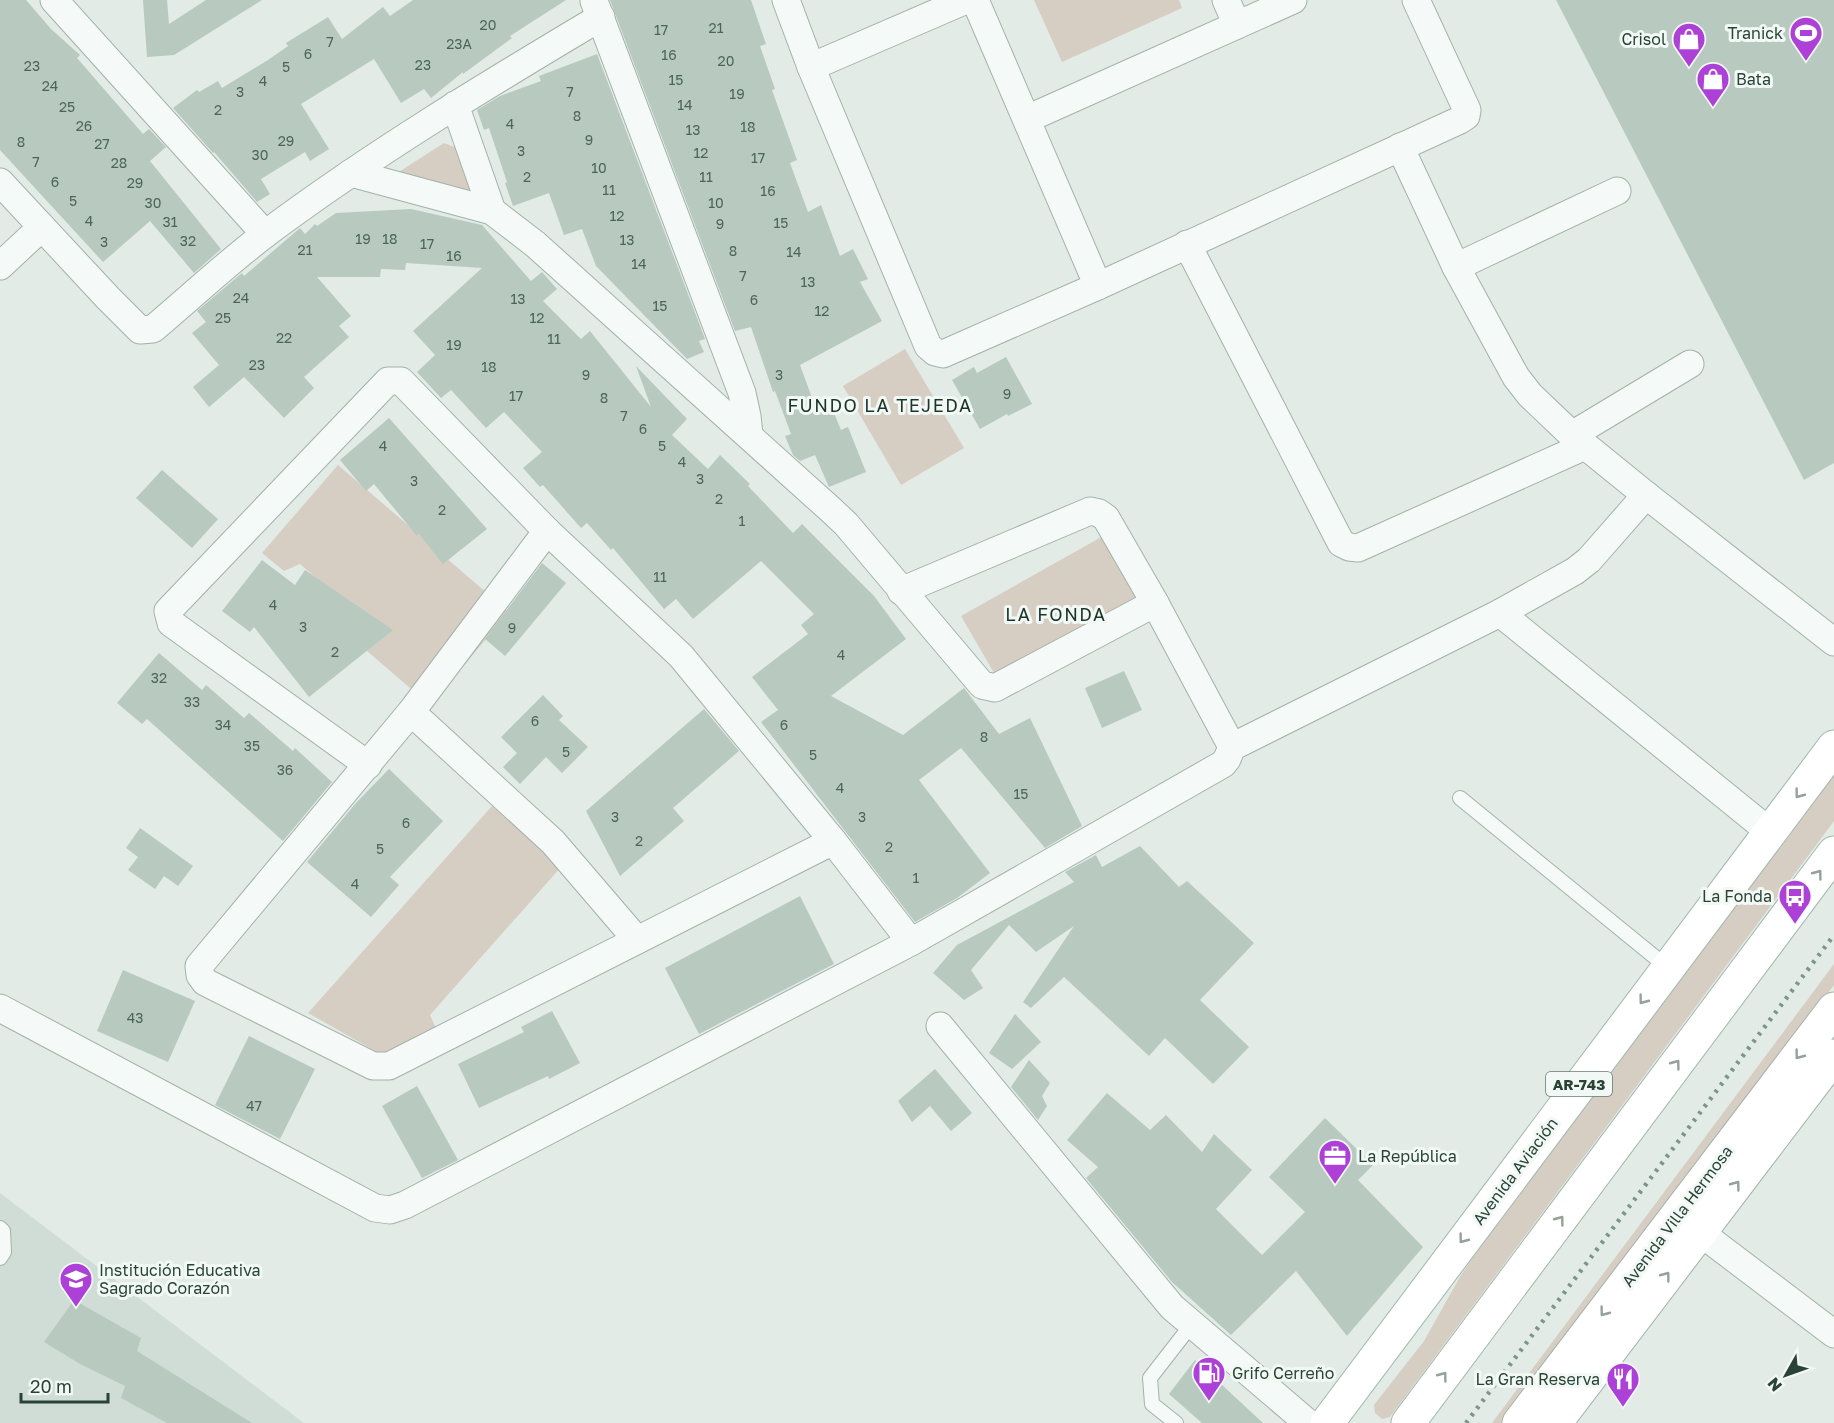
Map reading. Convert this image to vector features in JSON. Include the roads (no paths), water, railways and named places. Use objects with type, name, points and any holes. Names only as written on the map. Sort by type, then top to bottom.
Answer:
[{"type":"main road","name":"Avenida Aviación","points":[[1327,1423],[1834,747]]},
{"type":"main road","points":[[1408,1423],[1834,853]]},
{"type":"main road","name":"Avenida Villa Hermosa","points":[[1555,1423],[1834,1009]]},
{"type":"main road","name":"Avenida Villa Hermosa","points":[[1519,1423],[1834,1056]]},
{"type":"main road","points":[[1356,1423],[1358,1406],[1412,1337],[1434,1278]]},
{"type":"street","points":[[54,0],[266,234]]},
{"type":"street","points":[[786,0],[811,67],[928,346],[943,354],[1098,286],[1466,116],[1467,111],[1416,0]]},
{"type":"street","points":[[811,67],[966,0]]},
{"type":"street","points":[[975,0],[1098,286]]},
{"type":"street","points":[[1226,0],[1237,25]]},
{"type":"street","points":[[1027,119],[1293,0]]},
{"type":"street","points":[[0,182],[140,330],[153,329],[266,234],[351,172],[597,8],[742,393],[749,434]]},
{"type":"street","points":[[454,105],[492,212]]},
{"type":"street","points":[[1400,147],[1456,267],[1516,377],[1530,395],[1579,440],[1646,495],[1834,642]]},
{"type":"street","points":[[351,172],[492,212],[535,243],[846,524],[982,685],[995,688],[1155,603]]},
{"type":"street","points":[[1456,267],[1617,191]]},
{"type":"street","points":[[0,266],[42,227]]},
{"type":"street","points":[[1187,244],[1341,543],[1349,547],[1358,548],[1579,440],[1690,364]]},
{"type":"street","points":[[368,765],[171,623],[168,611],[388,381],[401,381],[547,531],[681,656],[833,841],[911,942]]},
{"type":"street","points":[[0,1008],[375,1208],[390,1210],[415,1200],[911,942],[1218,767],[1227,759],[1232,747],[1500,613],[1582,566],[1646,495]]},
{"type":"street","points":[[901,591],[1090,511],[1099,513],[1106,518],[1155,603],[1232,747]]},
{"type":"street","points":[[547,531],[411,712],[199,966],[205,982],[373,1066],[389,1066],[833,841]]},
{"type":"street","points":[[1500,613],[1770,832]]},
{"type":"street","points":[[411,712],[554,842],[637,940]]},
{"type":"street","points":[[940,1026],[1172,1307],[1308,1423]]},
{"type":"street","points":[[1689,1224],[1834,1334]]},
{"type":"lane","points":[[1460,798],[1667,967]]},
{"type":"lane","points":[[0,1228],[3,1231],[4,1252],[0,1258]]},
{"type":"lane","points":[[1176,1423],[1152,1404],[1150,1378],[1192,1324]]},
{"type":"railway","points":[[1466,1423],[1834,935]]},
{"type":"place","name":"Tranick","points":[[1806,62]]},
{"type":"place","name":"Crisol","points":[[1689,68]]},
{"type":"place","name":"Bata","points":[[1713,108]]},
{"type":"place","name":"La Fonda","points":[[1795,925]]},
{"type":"place","name":"La República","points":[[1335,1185]]},
{"type":"place","name":"Institución Educativa Sagrado Corazón","points":[[76,1308]]},
{"type":"place","name":"Grifo Cerreño","points":[[1209,1402]]},
{"type":"place","name":"La Gran Reserva","points":[[1623,1408]]},
{"type":"district","name":"FUNDO LA TEJEDA","points":[[880,405]]},
{"type":"district","name":"LA FONDA","points":[[1056,614]]}]
